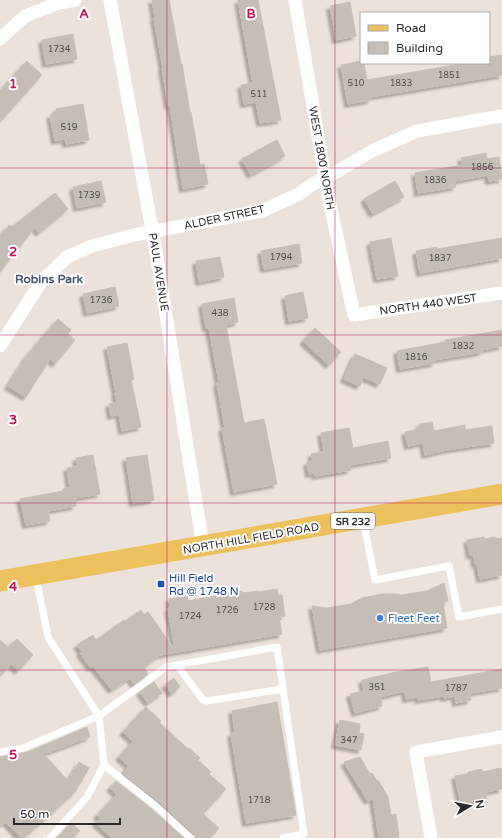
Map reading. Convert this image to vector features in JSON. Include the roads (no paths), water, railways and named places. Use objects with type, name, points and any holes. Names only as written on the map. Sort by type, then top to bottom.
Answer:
[{"type":"main road","name":"NORTH HILL FIELD ROAD","points":[[0,581],[502,495]]},
{"type":"street","points":[[0,38],[25,16],[59,3],[75,0]]},
{"type":"street","name":"PAUL AVENUE","points":[[110,0],[152,232],[203,546]]},
{"type":"street","name":"WEST 1800 NORTH","points":[[295,0],[328,195],[354,315]]},
{"type":"street","name":"ALDER STREET","points":[[0,346],[41,282],[67,257],[92,246],[134,235],[262,211],[299,194],[313,184],[372,151],[417,132],[502,116]]},
{"type":"street","name":"NORTH 440 WEST","points":[[354,315],[502,293]]},
{"type":"street","points":[[431,838],[416,752],[502,737]]},
{"type":"lane","points":[[363,519],[375,580],[449,566],[460,617],[502,609]]},
{"type":"lane","points":[[36,575],[48,637],[99,716],[104,764],[87,797],[50,838]]},
{"type":"lane","points":[[0,752],[23,748],[99,716],[166,667],[277,647],[304,834],[283,838]]},
{"type":"lane","points":[[177,665],[203,700],[207,701],[283,689]]},
{"type":"lane","points":[[104,764],[156,806],[191,838]]},
{"type":"place","name":"Hill Field Rd @ 1748 N","points":[[161,584]]},
{"type":"place","name":"Fleet Feet","points":[[380,618]]},
{"type":"district","name":"Robins Park","points":[[49,279]]}]
